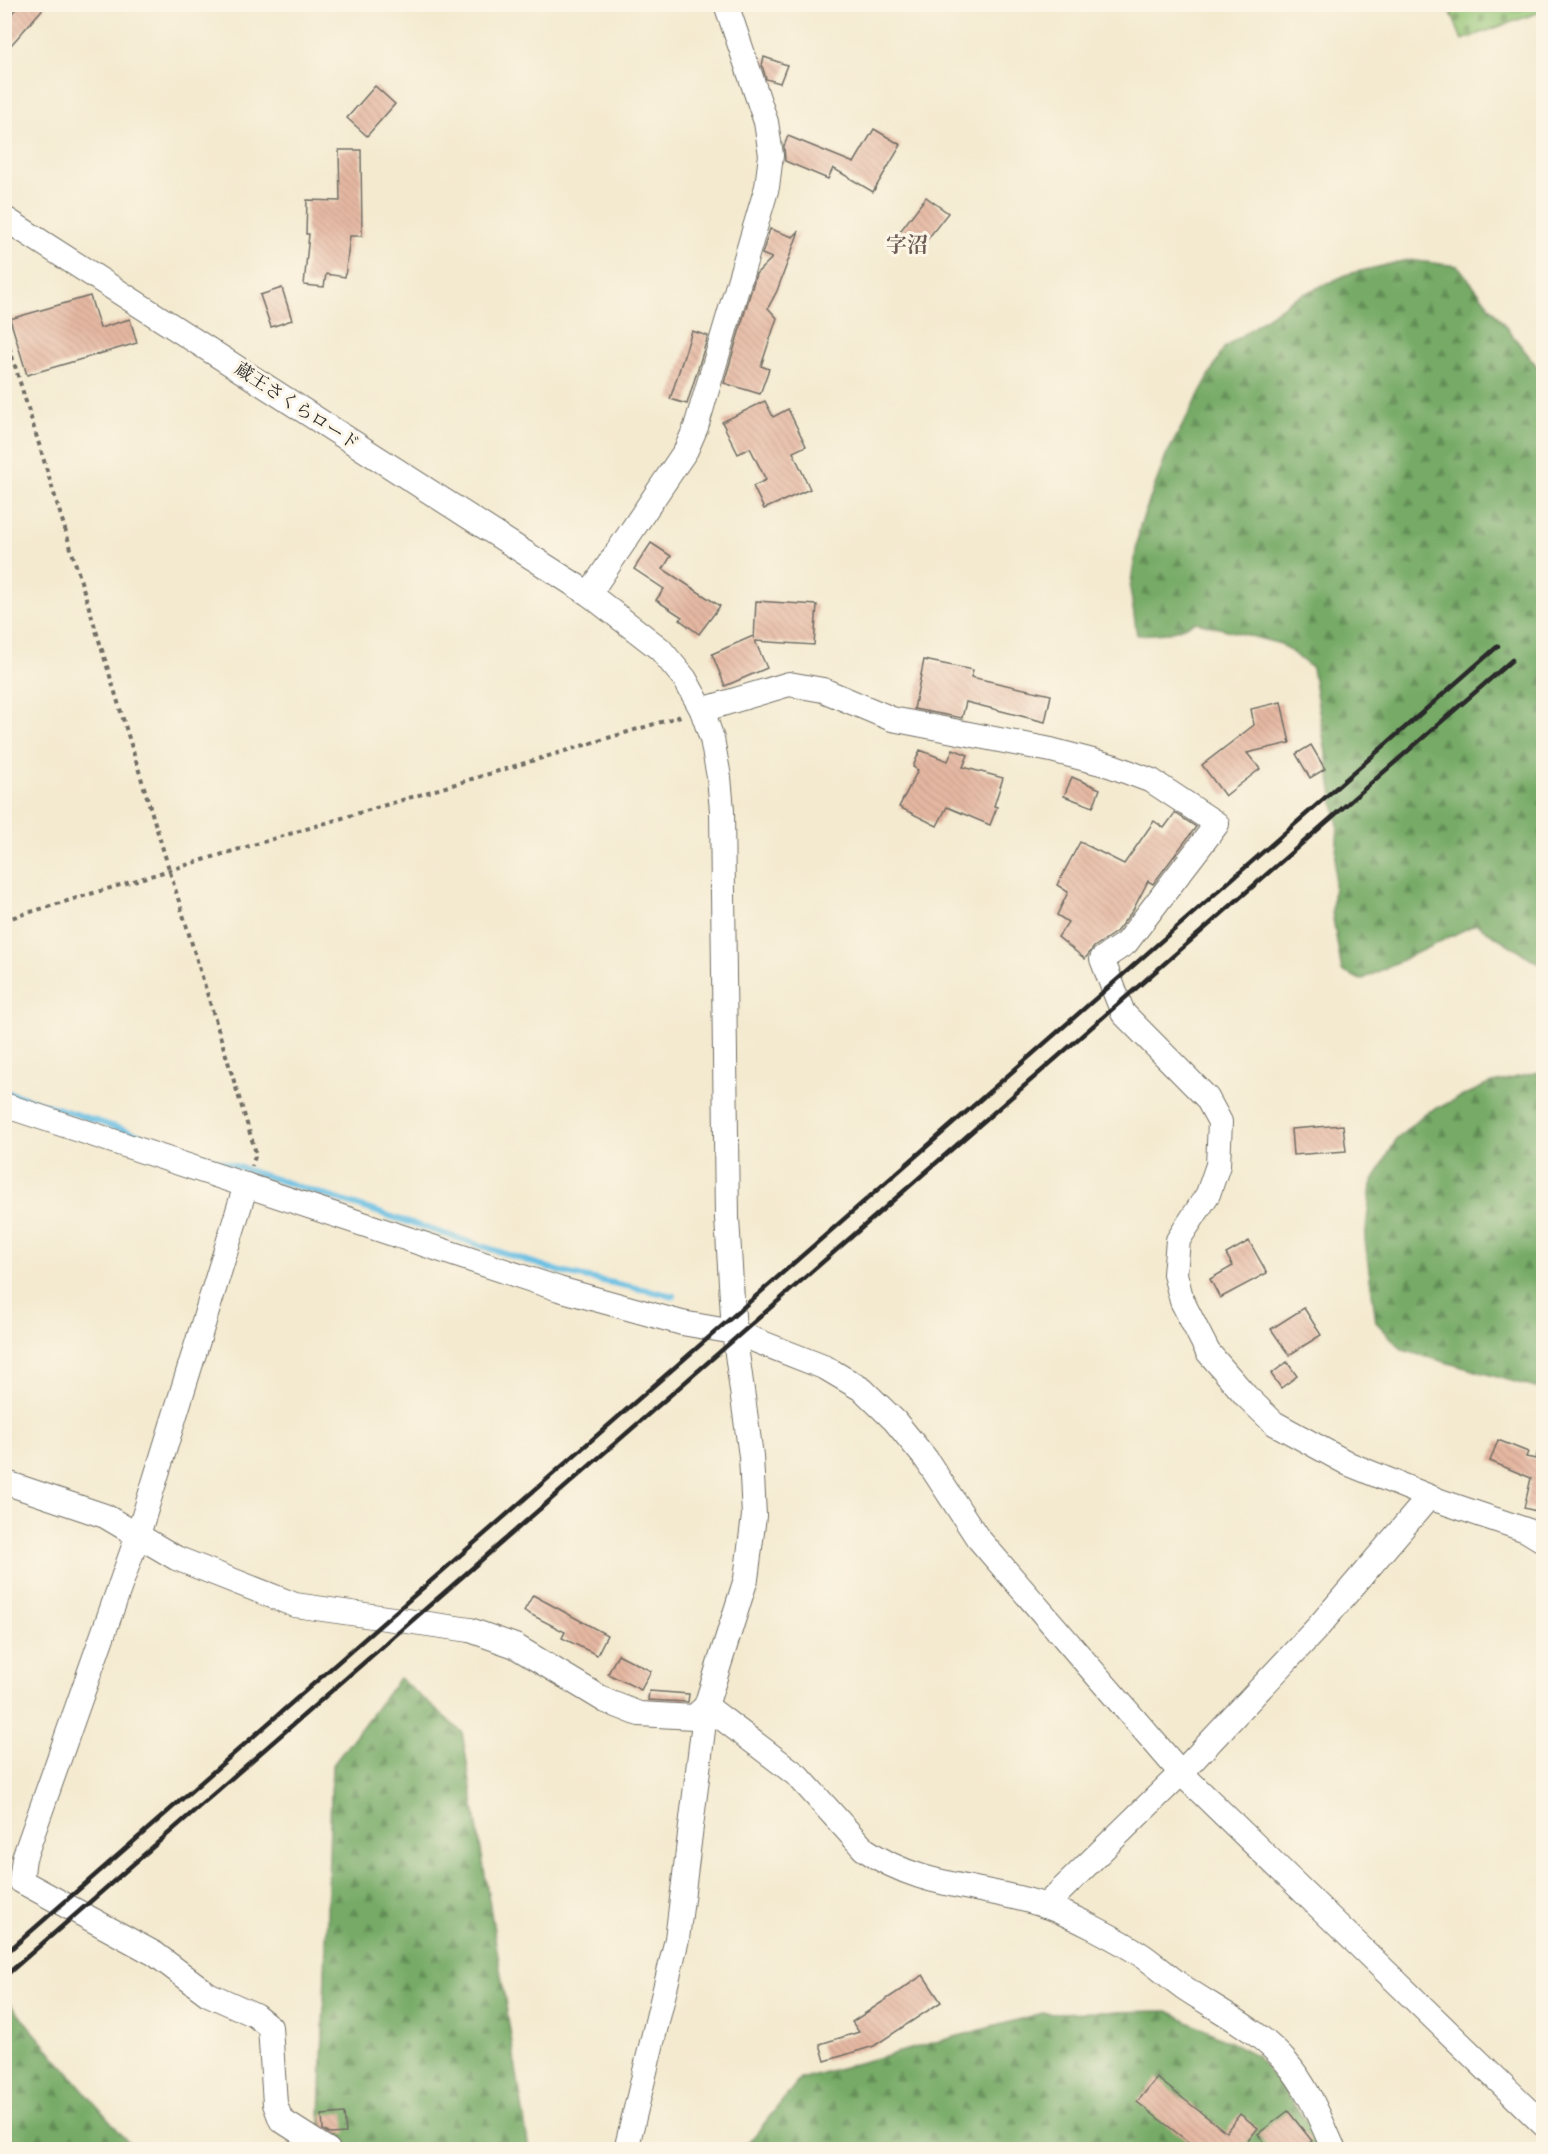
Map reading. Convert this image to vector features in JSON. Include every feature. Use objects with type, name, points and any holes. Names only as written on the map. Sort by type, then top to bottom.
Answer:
[{"type":"street","points":[[589,594],[689,443],[767,187],[771,156],[766,122],[726,4]]},
{"type":"street","name":"蔵王さくらロード","points":[[4,218],[589,594],[660,649],[685,679],[702,710],[714,748],[722,811],[727,1218],[734,1332],[751,1456],[754,1516],[746,1579],[706,1706],[678,1939],[626,2150]]},
{"type":"street","points":[[702,710],[789,684],[823,690],[892,719],[1051,750],[1112,766],[1152,781],[1217,824],[1126,943],[1102,959],[1123,1013],[1207,1098],[1220,1122],[1218,1165],[1208,1194],[1178,1240],[1175,1274],[1182,1301],[1208,1352],[1246,1396],[1274,1423],[1350,1464],[1429,1497],[1526,1530],[1544,1540]]},
{"type":"street","points":[[4,1106],[249,1174],[559,1289],[682,1323],[734,1332],[826,1368],[863,1390],[895,1421],[926,1459],[976,1537],[1181,1773],[1544,2125]]},
{"type":"street","points":[[249,1174],[138,1535],[24,1858],[21,1881],[155,1954],[208,1994],[255,2015],[270,2027],[275,2104],[281,2120],[328,2150]]},
{"type":"street","points":[[4,1482],[105,1516],[176,1558],[295,1605],[470,1630],[515,1646],[606,1701],[639,1714],[693,1717],[706,1706],[798,1776],[864,1849],[876,1857],[928,1881],[1045,1906],[1141,1955],[1182,1986],[1244,2025],[1285,2060],[1306,2089],[1334,2150]]},
{"type":"street","points":[[1045,1906],[1181,1773],[1318,1627],[1429,1497]]},
{"type":"path","points":[[4,330],[256,1154],[249,1174]]},
{"type":"path","points":[[4,920],[702,710]]},
{"type":"green space","points":[[1448,5],[1543,5],[1543,11],[1462,40]]},
{"type":"green space","points":[[1408,260],[1458,266],[1543,374],[1543,966],[1476,924],[1361,980],[1342,971],[1332,912],[1338,826],[1312,668],[1281,644],[1196,622],[1168,633],[1137,635],[1130,588],[1140,526],[1166,456],[1224,348],[1293,299],[1348,274]]},
{"type":"green space","points":[[1544,1071],[1543,1390],[1403,1350],[1376,1322],[1365,1240],[1371,1185],[1396,1140],[1424,1114],[1489,1084]]},
{"type":"green space","points":[[399,1678],[462,1732],[529,2149],[319,2150],[332,1766]]},
{"type":"green space","points":[[4,1997],[134,2149],[5,2149]]},
{"type":"green space","points":[[1168,2011],[1256,2055],[1313,2129],[1320,2149],[743,2150],[800,2079],[1043,2013]]},
{"type":"building","points":[[20,4],[47,4],[4,53],[4,22]]},
{"type":"building","points":[[764,57],[787,65],[780,83],[766,79],[762,65]]},
{"type":"building","points":[[375,86],[395,104],[367,136],[347,118]]},
{"type":"building","points":[[874,129],[901,145],[873,192],[833,168],[828,179],[785,161],[784,146],[788,136],[854,163]]},
{"type":"building","points":[[339,150],[361,150],[362,236],[350,236],[345,277],[326,274],[324,287],[304,285],[309,234],[306,234],[307,200],[340,201]]},
{"type":"building","points":[[926,197],[948,213],[919,250],[898,234]]},
{"type":"building","points":[[770,229],[793,237],[799,231],[777,291],[768,308],[777,318],[761,366],[769,369],[760,394],[724,383],[756,274],[772,258],[762,254]]},
{"type":"building","points":[[282,288],[292,320],[271,327],[260,295]]},
{"type":"building","points":[[90,296],[100,328],[130,319],[137,343],[27,375],[10,319]]},
{"type":"building","points":[[692,331],[708,336],[687,404],[670,399]]},
{"type":"building","points":[[765,401],[773,417],[788,409],[806,446],[793,452],[810,489],[764,509],[753,486],[766,480],[750,448],[738,454],[722,422]]},
{"type":"building","points":[[651,543],[671,556],[663,569],[720,606],[699,634],[680,620],[682,617],[656,600],[664,589],[634,569]]},
{"type":"building","points":[[756,601],[817,605],[814,645],[755,641],[767,668],[725,686],[712,654],[753,636],[754,639]]},
{"type":"building","points":[[924,660],[973,670],[971,677],[1051,695],[1045,722],[966,702],[962,718],[914,709]]},
{"type":"building","points":[[1281,702],[1290,743],[1247,753],[1260,769],[1225,796],[1202,765],[1254,725],[1251,709]]},
{"type":"building","points":[[1311,745],[1325,769],[1310,778],[1296,754]]},
{"type":"building","points":[[953,749],[968,755],[963,767],[1003,778],[994,806],[997,807],[990,825],[947,807],[937,826],[899,807],[918,770],[913,767],[920,750],[948,761]]},
{"type":"building","points":[[1072,777],[1100,789],[1093,807],[1064,796]]},
{"type":"building","points":[[1175,813],[1196,827],[1153,884],[1148,881],[1133,910],[1116,932],[1094,947],[1085,959],[1058,937],[1068,922],[1057,915],[1068,892],[1057,885],[1080,842],[1124,864],[1154,821],[1164,828]]},
{"type":"building","points":[[1343,1125],[1346,1151],[1293,1155],[1291,1129]]},
{"type":"building","points":[[1249,1241],[1267,1273],[1220,1298],[1210,1279],[1233,1266],[1226,1254]]},
{"type":"building","points":[[1304,1308],[1321,1335],[1289,1355],[1271,1329]]},
{"type":"building","points":[[1287,1362],[1297,1376],[1281,1388],[1271,1374]]},
{"type":"building","points":[[1498,1440],[1528,1452],[1526,1457],[1536,1459],[1537,1453],[1544,1454],[1544,1513],[1524,1508],[1531,1478],[1490,1461]]},
{"type":"building","points":[[533,1595],[607,1635],[597,1655],[562,1638],[565,1632],[524,1611]]},
{"type":"building","points":[[618,1654],[651,1671],[641,1690],[608,1674]]},
{"type":"building","points":[[649,1691],[689,1694],[688,1702],[648,1700]]},
{"type":"building","points":[[923,1975],[941,2002],[874,2046],[825,2061],[820,2044],[859,2032],[852,2022]]},
{"type":"building","points":[[1157,2078],[1226,2132],[1240,2114],[1258,2128],[1244,2146],[1249,2150],[1199,2150],[1137,2102]]},
{"type":"building","points":[[1288,2111],[1312,2141],[1301,2150],[1270,2150],[1258,2134]]},
{"type":"building","points":[[344,2113],[346,2133],[330,2134],[323,2130],[322,2115]]},
{"type":"waterway","points":[[4,1091],[565,1273],[674,1296]]},
{"type":"railway","points":[[4,1955],[1498,646]]},
{"type":"railway","points":[[4,1977],[1512,660]]},
{"type":"district","name":"字沼","points":[[907,245]]}]
